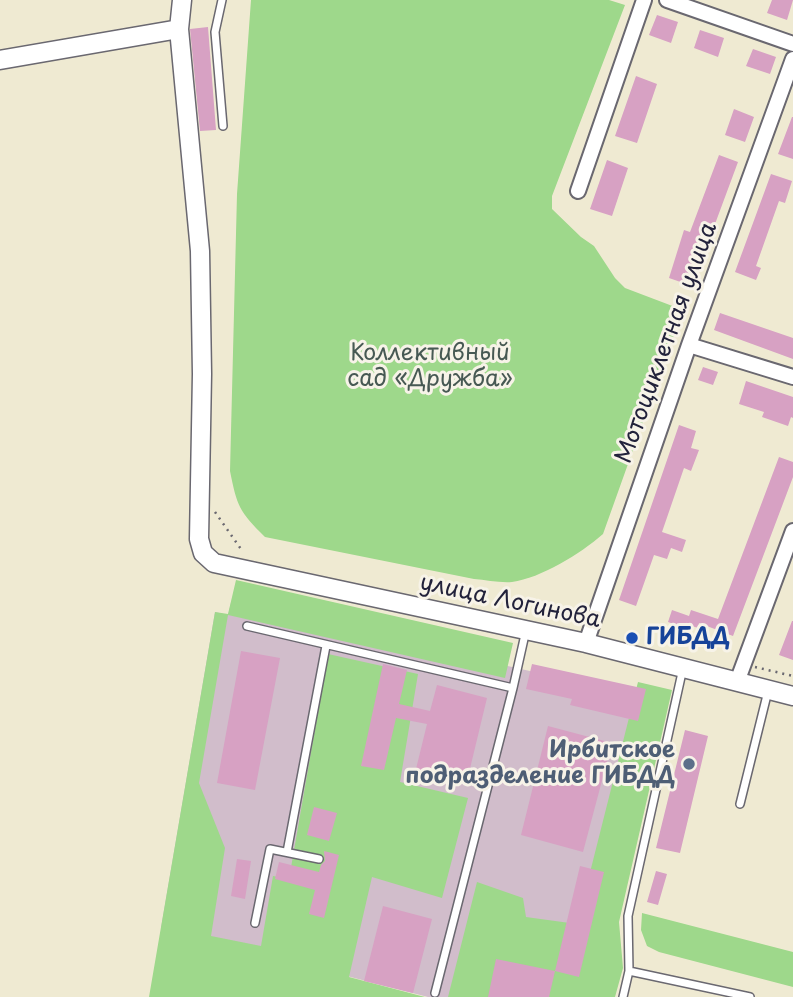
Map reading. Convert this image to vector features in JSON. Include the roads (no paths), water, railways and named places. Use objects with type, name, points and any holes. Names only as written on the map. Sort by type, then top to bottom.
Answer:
[{"type":"street","points":[[0,60],[179,29],[182,0]]},
{"type":"street","points":[[578,191],[644,0]]},
{"type":"street","points":[[667,0],[793,44]]},
{"type":"street","name":"улица Логинова","points":[[179,29],[200,251],[202,374],[198,539],[203,553],[214,563],[586,643],[793,696]]},
{"type":"street","name":"Мотоциклетная улица","points":[[586,643],[689,345],[793,59]]},
{"type":"street","points":[[689,345],[793,377]]},
{"type":"street","points":[[737,682],[793,531]]},
{"type":"lane","points":[[222,0],[215,32],[223,126]]},
{"type":"lane","points":[[247,626],[513,688]]},
{"type":"lane","points":[[435,993],[526,630]]},
{"type":"lane","points":[[287,852],[326,646]]},
{"type":"lane","points":[[623,997],[629,971],[628,916],[683,667]]},
{"type":"lane","points":[[740,804],[768,690]]},
{"type":"lane","points":[[255,923],[270,849],[319,859]]},
{"type":"lane","points":[[629,971],[750,997]]},
{"type":"place","name":"ГИБДД","points":[[632,638]]},
{"type":"place","name":"Ирбитское подразделение ГИБДД","points":[[689,764]]},
{"type":"park label","name":"Коллективный сад «Дружба»","points":[[430,367]]}]
